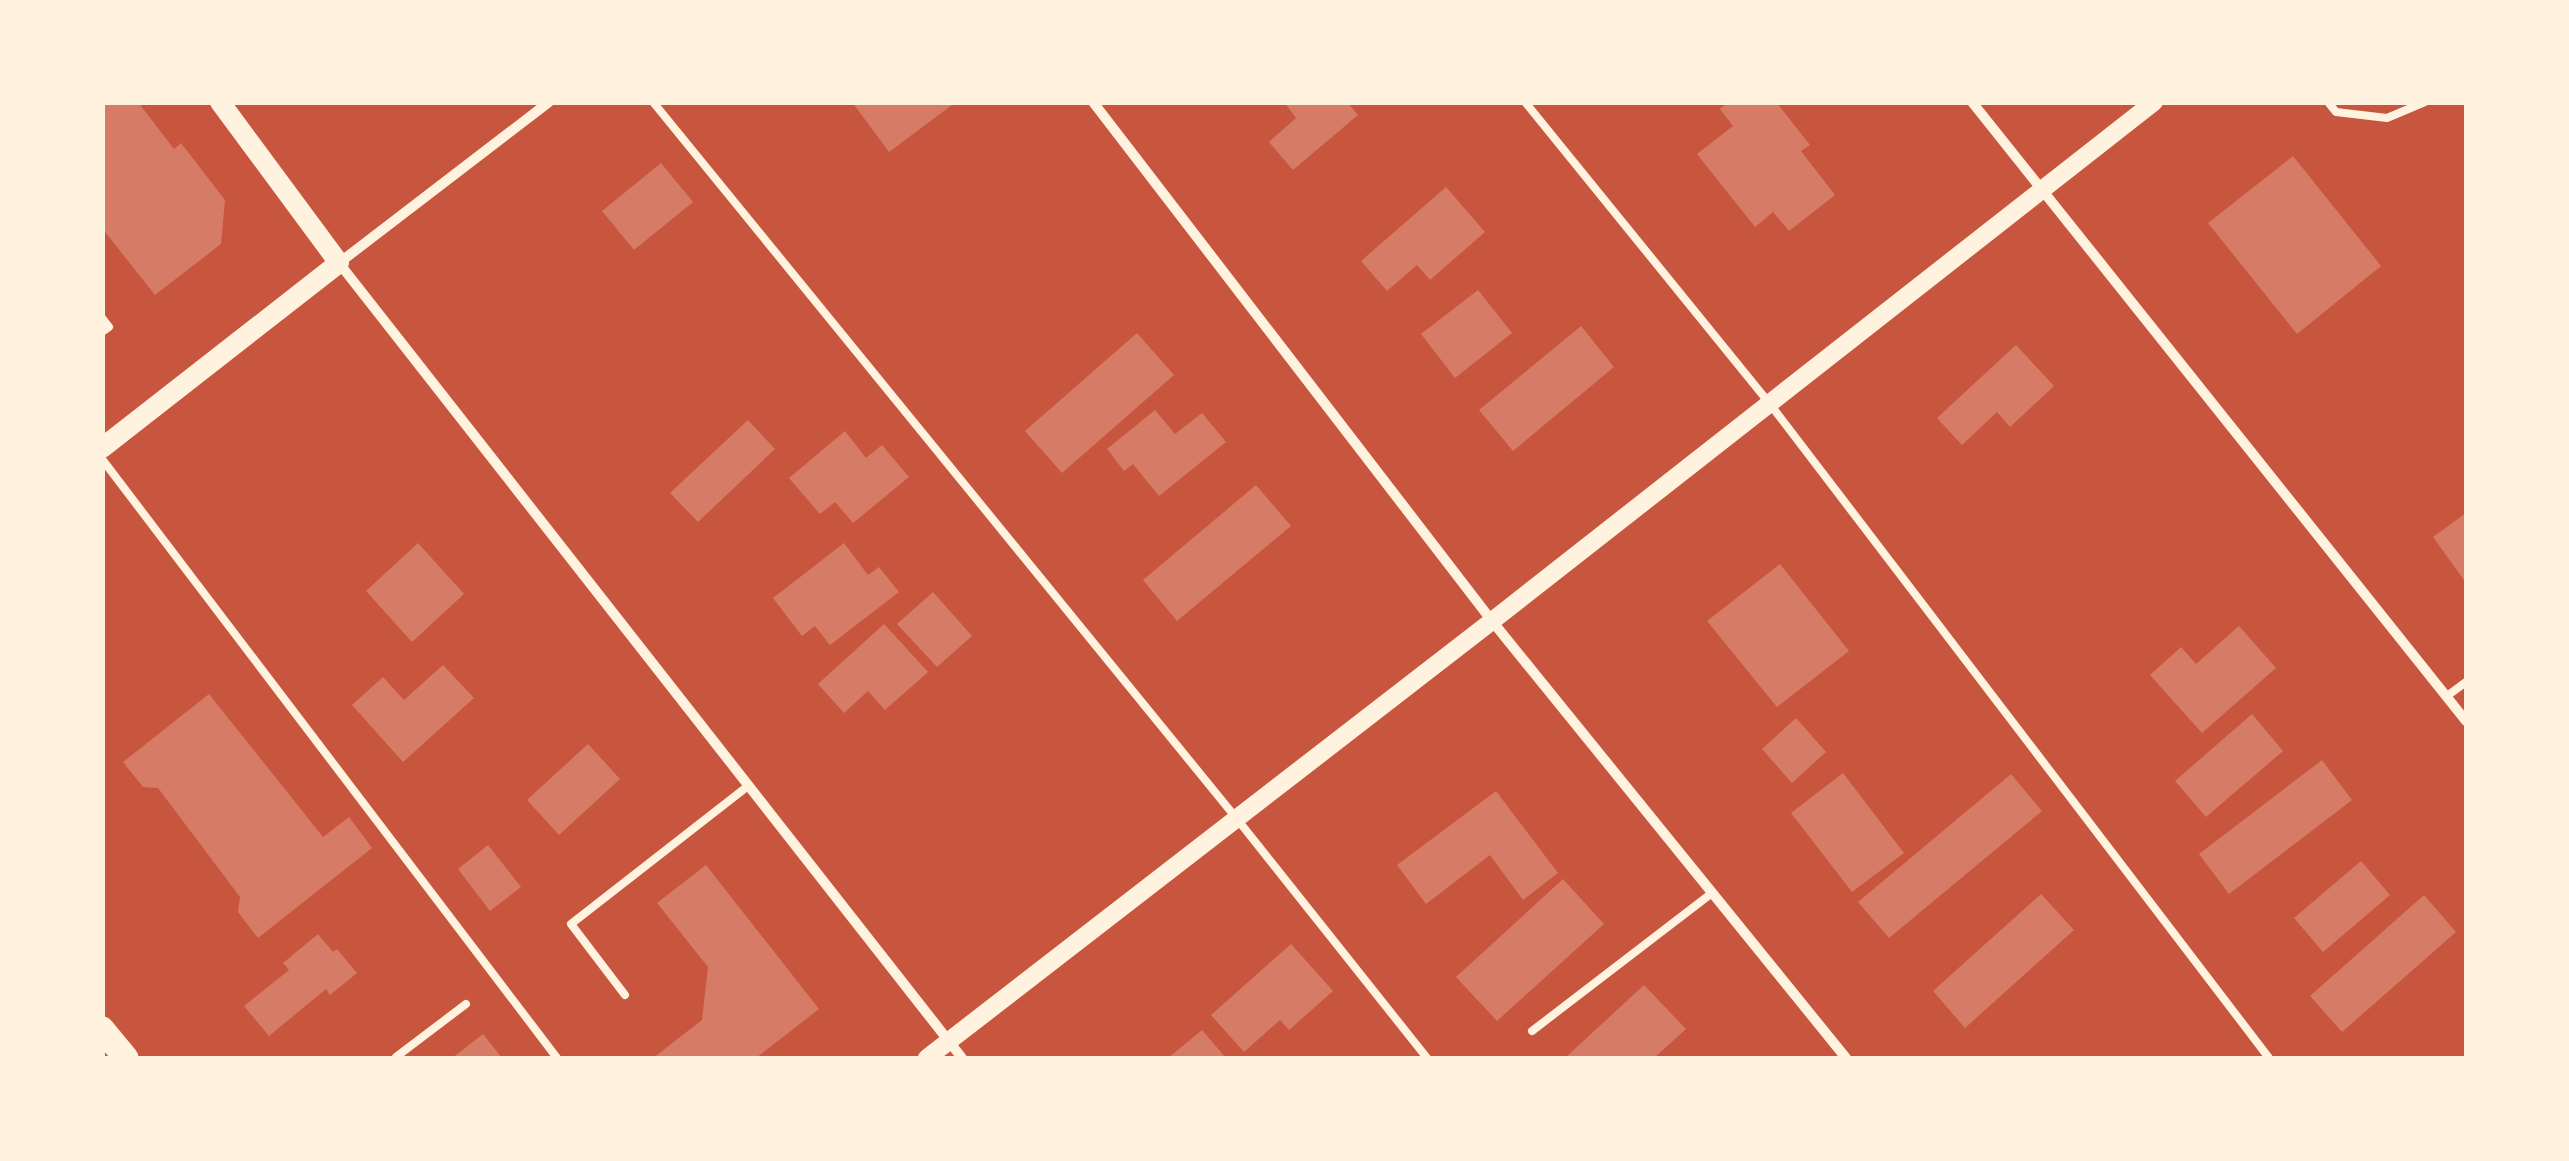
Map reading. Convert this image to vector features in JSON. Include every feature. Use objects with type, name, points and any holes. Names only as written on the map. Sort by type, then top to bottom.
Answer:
[{"type":"main road","points":[[102,448],[339,263],[220,102]]},
{"type":"main road","points":[[102,1029],[126,1058]]},
{"type":"street","points":[[549,102],[339,263],[962,1058]]},
{"type":"street","points":[[1092,102],[1492,621],[1846,1058]]},
{"type":"street","points":[[1972,102],[2466,721]]},
{"type":"street","points":[[926,1058],[2154,102]]},
{"type":"lane","points":[[653,102],[1237,818],[1427,1058]]},
{"type":"lane","points":[[1525,102],[1770,404],[2269,1058]]},
{"type":"lane","points":[[2328,102],[2336,112],[2387,118],[2425,102]]},
{"type":"lane","points":[[102,318],[110,326],[102,332]]},
{"type":"lane","points":[[102,459],[557,1058]]},
{"type":"lane","points":[[2448,696],[2466,682]]},
{"type":"lane","points":[[625,995],[571,924],[748,786]]},
{"type":"lane","points":[[1532,1031],[1712,893]]},
{"type":"lane","points":[[396,1058],[466,1004]]},
{"type":"building","points":[[102,102],[138,102],[174,149],[181,143],[225,200],[221,244],[155,295],[102,228]]},
{"type":"building","points":[[852,102],[956,102],[889,152]]},
{"type":"building","points":[[1284,102],[1347,102],[1358,115],[1293,170],[1269,142],[1296,118]]},
{"type":"building","points":[[1729,102],[1776,102],[1810,145],[1801,151],[1835,195],[1789,231],[1773,212],[1755,227],[1697,154],[1733,126],[1720,109]]},
{"type":"building","points":[[2293,156],[2381,266],[2297,334],[2208,223]]},
{"type":"building","points":[[661,163],[693,202],[634,250],[602,211]]},
{"type":"building","points":[[1446,187],[1485,232],[1430,280],[1417,265],[1387,291],[1361,261]]},
{"type":"building","points":[[1478,290],[1512,333],[1455,378],[1421,334]]},
{"type":"building","points":[[1581,326],[1614,367],[1513,451],[1479,410]]},
{"type":"building","points":[[1137,333],[1174,375],[1062,473],[1025,431]]},
{"type":"building","points":[[2016,345],[2054,386],[2010,427],[1997,412],[1962,445],[1937,418]]},
{"type":"building","points":[[1155,410],[1175,434],[1202,413],[1226,442],[1159,496],[1133,464],[1124,471],[1107,449]]},
{"type":"building","points":[[748,420],[775,449],[698,522],[670,493]]},
{"type":"building","points":[[845,431],[866,458],[882,445],[909,477],[853,523],[835,502],[820,514],[789,478]]},
{"type":"building","points":[[1256,485],[1291,526],[1177,621],[1143,580]]},
{"type":"building","points":[[2466,513],[2466,583],[2433,537]]},
{"type":"building","points":[[418,543],[464,594],[412,642],[366,591]]},
{"type":"building","points":[[844,543],[868,575],[879,567],[899,592],[830,645],[815,626],[802,636],[773,598]]},
{"type":"building","points":[[1780,564],[1849,651],[1777,707],[1707,621]]},
{"type":"building","points":[[933,592],[972,636],[937,667],[897,624]]},
{"type":"building","points":[[884,624],[928,672],[885,710],[868,691],[844,713],[818,684]]},
{"type":"building","points":[[2239,626],[2276,668],[2202,733],[2150,675],[2181,647],[2196,664]]},
{"type":"building","points":[[443,665],[474,698],[403,762],[352,705],[383,677],[404,700]]},
{"type":"building","points":[[209,694],[323,837],[349,817],[372,848],[258,938],[238,912],[240,897],[158,788],[143,787],[123,762]]},
{"type":"building","points":[[2252,714],[2283,751],[2206,817],[2175,781]]},
{"type":"building","points":[[1796,718],[1826,752],[1792,783],[1762,749]]},
{"type":"building","points":[[588,744],[620,779],[559,835],[527,800]]},
{"type":"building","points":[[2322,760],[2352,800],[2229,894],[2199,854]]},
{"type":"building","points":[[1843,773],[1904,853],[1852,892],[1791,813]]},
{"type":"building","points":[[2011,774],[2042,811],[1889,938],[1858,902]]},
{"type":"building","points":[[1496,791],[1558,873],[1523,900],[1490,855],[1426,904],[1397,865]]},
{"type":"building","points":[[488,845],[521,887],[490,911],[458,869]]},
{"type":"building","points":[[2361,861],[2390,895],[2323,952],[2294,918]]},
{"type":"building","points":[[706,865],[819,1009],[756,1058],[653,1058],[702,1020],[708,967],[657,903]]},
{"type":"building","points":[[1563,879],[1604,924],[1497,1021],[1456,977]]},
{"type":"building","points":[[2041,894],[2074,930],[1965,1028],[1933,991]]},
{"type":"building","points":[[2424,895],[2456,932],[2342,1032],[2310,996]]},
{"type":"building","points":[[318,934],[357,973],[330,995],[326,989],[269,1036],[244,1006],[289,970],[283,963]]},
{"type":"building","points":[[1291,944],[1333,991],[1289,1030],[1280,1020],[1244,1052],[1211,1015]]},
{"type":"building","points":[[1644,985],[1686,1029],[1654,1058],[1565,1058]]},
{"type":"building","points":[[1202,1030],[1226,1058],[1168,1058]]},
{"type":"building","points":[[483,1034],[502,1058],[452,1058]]}]
